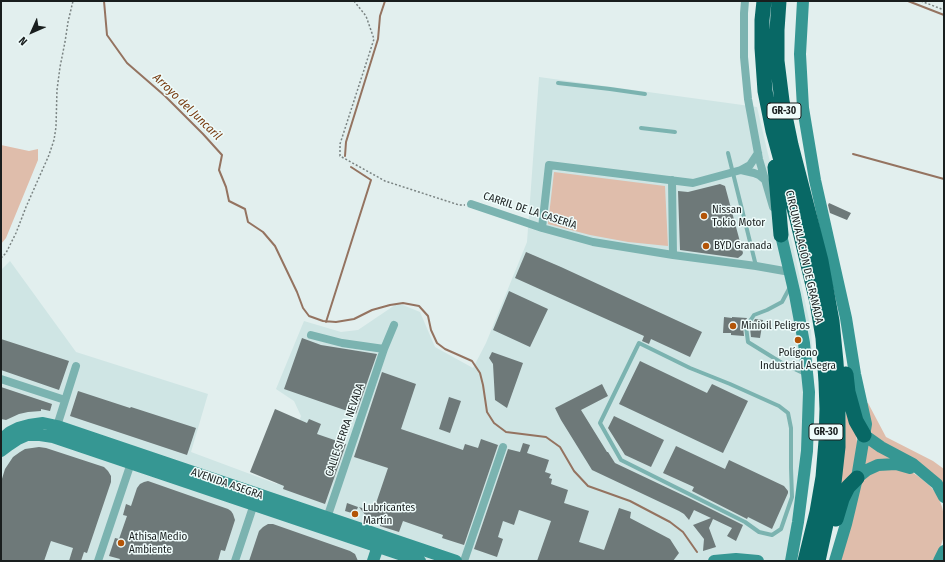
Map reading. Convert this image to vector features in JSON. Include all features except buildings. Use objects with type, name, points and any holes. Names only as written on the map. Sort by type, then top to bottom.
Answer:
[{"type":"highway","name":"CIRCUNVALACIÓN DE GRANADA","points":[[764,1],[762,48],[765,91],[773,131],[797,219],[817,302],[823,338],[826,375],[827,409],[823,477],[817,512],[805,561]]},
{"type":"highway","name":"CIRCUNVALACIÓN DE GRANADA","points":[[779,1],[777,61],[782,102],[791,145],[821,261],[829,304],[836,362],[838,393],[838,447],[832,492],[818,561]]},
{"type":"highway","points":[[773,131],[771,148],[776,176],[781,235]]},
{"type":"highway","points":[[829,304],[838,320],[848,392],[856,421],[864,435]]},
{"type":"highway","points":[[825,561],[842,499],[848,487],[857,478]]},
{"type":"street","points":[[746,1],[744,14],[744,56],[748,99],[759,156],[781,235],[791,278],[804,343],[808,376],[808,444],[798,522],[791,561]]},
{"type":"street","points":[[803,1],[800,54],[803,108],[815,180],[846,318],[855,374],[866,424],[857,478],[835,561]]},
{"type":"street","points":[[542,228],[549,165],[693,183],[741,170],[750,165],[759,156]]},
{"type":"street","points":[[741,170],[759,175],[765,180]]},
{"type":"street","points":[[672,180],[673,255]]},
{"type":"street","name":"CARRIL DE LA CASERÍA","points":[[471,204],[542,228],[593,242],[673,255],[756,266],[791,278]]},
{"type":"street","name":"CALLE SIERRA NEVADA","points":[[327,518],[384,349],[394,325]]},
{"type":"street","points":[[311,335],[342,343],[384,349]]},
{"type":"street","points":[[57,426],[76,366]]},
{"type":"street","points":[[1,379],[65,400]]},
{"type":"street","name":"AVENIDA ASEGRA","points":[[1,440],[10,432],[29,425],[43,423],[57,426],[456,561]]},
{"type":"street","name":"AVENIDA ASEGRA","points":[[1,451],[18,439],[27,435],[53,437],[420,561]]},
{"type":"street","points":[[864,435],[881,448],[913,464],[924,472],[936,484],[944,497]]},
{"type":"street","points":[[464,561],[503,448]]},
{"type":"street","points":[[98,561],[131,463],[135,460],[142,460],[150,463],[164,463]]},
{"type":"street","points":[[857,478],[867,470],[878,465],[896,464],[924,472]]},
{"type":"street","points":[[235,561],[254,504],[257,501],[274,506],[288,505]]},
{"type":"street","points":[[373,561],[378,546],[388,544],[396,547],[407,544]]},
{"type":"street","points":[[938,561],[944,552]]},
{"type":"street","points":[[714,561],[736,559],[758,561]]},
{"type":"lane","points":[[558,83],[645,94]]},
{"type":"lane","points":[[641,128],[675,132]]},
{"type":"lane","points":[[728,153],[756,266]]},
{"type":"lane","points":[[791,278],[782,302],[754,315],[746,327],[748,342],[782,363],[808,376]]},
{"type":"lane","points":[[639,343],[690,368],[779,406],[788,413],[791,428],[790,468],[792,497],[781,529],[772,535],[759,532],[745,522],[621,460],[600,423],[639,343]]},
{"type":"lane","points":[[790,468],[804,473]]},
{"type":"path","points":[[1,258],[6,252],[16,233],[54,140],[60,67],[73,1]]},
{"type":"path","name":"CARRIL DE LA CASERÍA","points":[[354,1],[366,16],[374,39],[340,144],[340,156],[385,181],[459,206],[471,204]]},
{"type":"path","points":[[920,1],[944,10]]},
{"type":"shaded area","points":[[539,77],[757,107],[793,246],[811,329],[815,412],[811,473],[796,561],[1,561],[1,270],[10,261],[76,352],[208,394],[191,452],[277,484],[301,416],[294,401],[276,389],[304,321],[341,332],[358,330],[398,303],[420,312],[435,347],[473,368],[486,343],[527,242]]},
{"type":"shaded area","points":[[1,145],[29,151],[38,149],[38,160],[6,238],[1,244]]},
{"type":"shaded area","points":[[554,172],[665,186],[668,246],[628,242],[590,235],[548,224]]},
{"type":"shaded area","points":[[864,403],[868,403],[886,437],[933,461],[944,469],[944,486],[872,435]]},
{"type":"shaded area","points":[[846,408],[856,435],[858,448],[853,476],[839,497],[845,433]]},
{"type":"shaded area","points":[[866,443],[893,459],[861,470]]},
{"type":"shaded area","points":[[889,469],[912,472],[931,487],[938,496],[944,516],[944,532],[940,548],[932,561],[839,561],[861,480],[878,470]]},
{"type":"waterway","name":"Arroyo del Juncaril","points":[[104,1],[107,35],[127,63],[165,96],[222,155],[219,170],[226,187],[229,201],[245,209],[248,222],[263,232],[275,246],[303,308],[309,316],[323,321],[336,322],[354,319],[372,310],[390,305],[403,303],[419,306],[428,316],[431,330],[437,343],[445,349],[472,361],[480,373],[487,412],[494,423],[506,432],[546,437],[560,447],[574,471],[588,486],[630,501],[670,522],[683,532],[697,552]]},
{"type":"waterway","points":[[345,156],[346,142],[378,39],[380,16],[385,1]]},
{"type":"waterway","points":[[908,1],[944,15]]},
{"type":"waterway","points":[[853,154],[944,179]]},
{"type":"waterway","points":[[326,322],[371,180],[351,167]]},
{"type":"place","name":"Nissan Tokio Motor","points":[[704,216]]},
{"type":"place","name":"BYD Granada","points":[[706,246]]},
{"type":"place","name":"Minioil Peligros","points":[[733,326]]},
{"type":"place","name":"Polígono Industrial Asegra","points":[[798,340]]},
{"type":"place","name":"Lubricantes Martín","points":[[355,514]]},
{"type":"place","name":"Athisa Medio Ambiente","points":[[121,543]]}]
